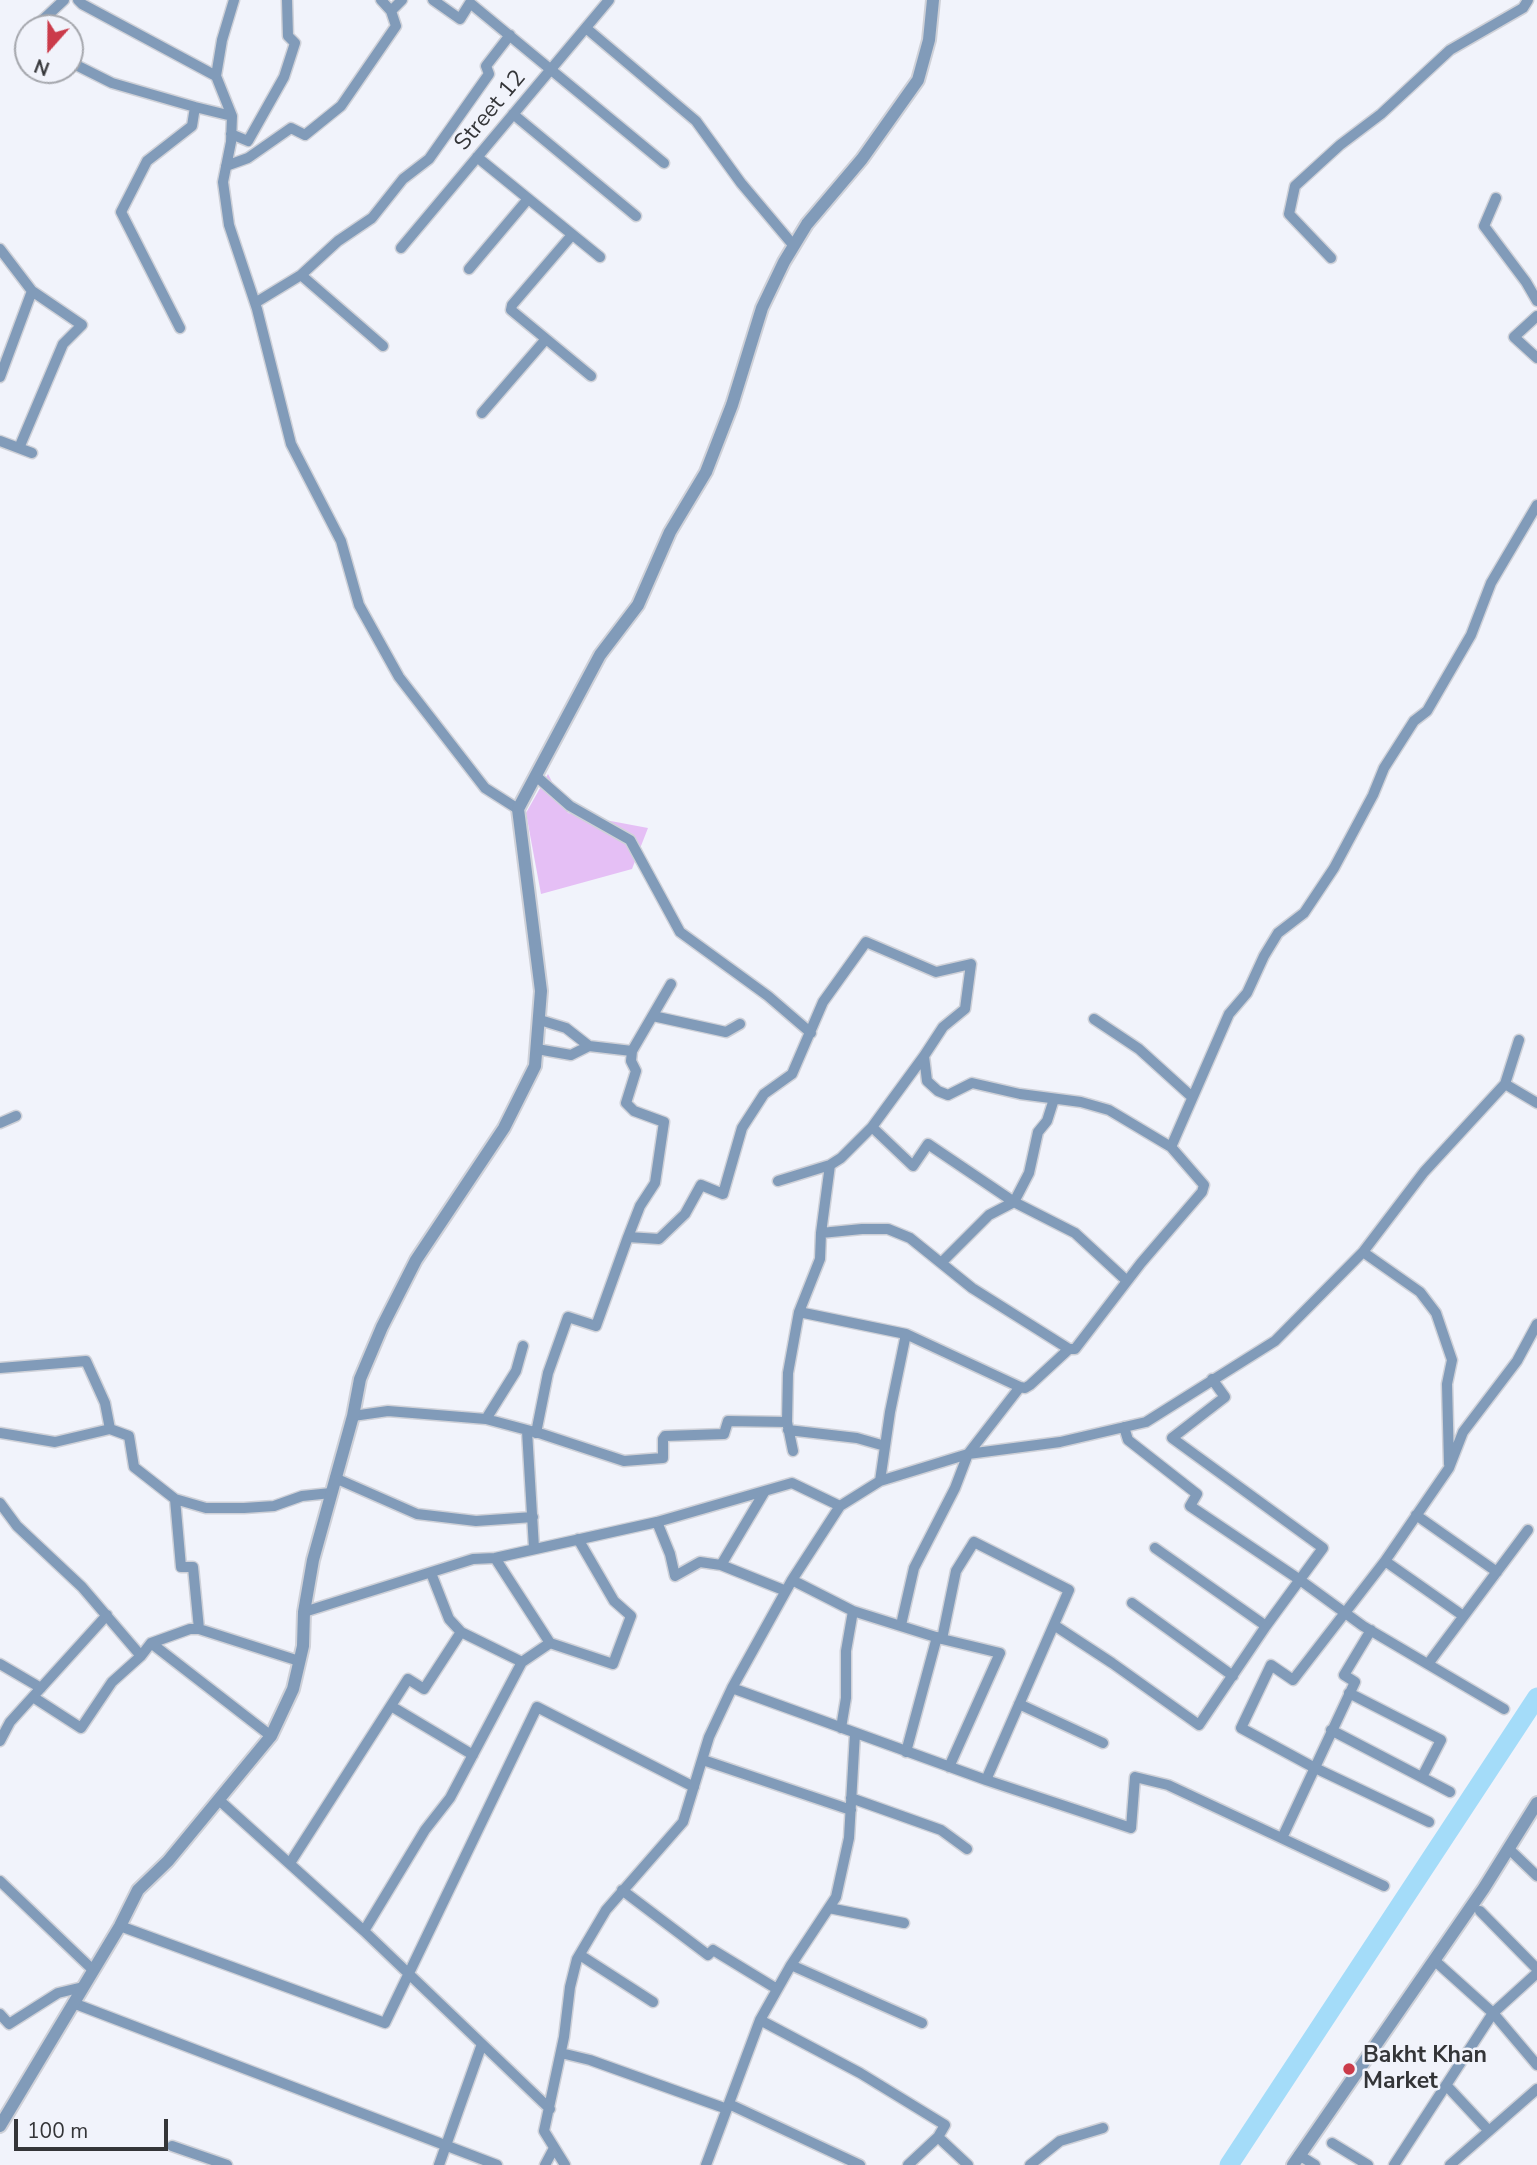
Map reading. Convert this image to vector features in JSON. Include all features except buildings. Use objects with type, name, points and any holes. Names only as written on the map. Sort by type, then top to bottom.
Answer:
[{"type":"street","points":[[49,14],[64,0]]},
{"type":"street","points":[[78,0],[216,76]]},
{"type":"street","points":[[234,0],[222,40],[216,76],[232,116],[223,182],[229,225],[255,303],[291,444],[341,541],[359,606],[399,677],[485,788],[518,809]]},
{"type":"street","points":[[231,134],[248,141],[284,77],[295,43],[288,36],[286,0]]},
{"type":"street","points":[[226,166],[248,158],[291,128],[305,135],[341,106],[396,26],[391,11],[381,0]]},
{"type":"street","points":[[391,11],[402,0]]},
{"type":"street","points":[[433,0],[460,19],[470,3],[664,163]]},
{"type":"street","name":"Street 12","points":[[401,248],[610,0]]},
{"type":"street","points":[[0,2126],[120,1926],[138,1890],[168,1861],[271,1736],[293,1689],[303,1646],[304,1612],[313,1560],[353,1416],[360,1379],[387,1316],[416,1260],[504,1128],[535,1066],[541,991],[518,809],[600,655],[638,604],[670,532],[706,472],[732,405],[762,308],[794,246],[807,224],[862,159],[918,80],[929,40],[933,0]]},
{"type":"street","points":[[1331,258],[1289,214],[1295,186],[1340,145],[1381,114],[1450,50],[1524,8],[1528,0]]},
{"type":"street","points":[[586,28],[696,121],[741,183],[794,246]]},
{"type":"street","points":[[255,303],[301,275],[338,241],[372,218],[403,179],[429,159],[489,74],[486,66],[510,35]]},
{"type":"street","points":[[84,69],[111,83],[232,116]]},
{"type":"street","points":[[180,328],[121,212],[147,161],[192,126],[195,107]]},
{"type":"street","points":[[513,114],[636,216]]},
{"type":"street","points":[[477,157],[600,257]]},
{"type":"street","points":[[1496,198],[1484,226],[1537,301]]},
{"type":"street","points":[[469,270],[528,199]]},
{"type":"street","points":[[572,235],[512,305],[511,310],[591,376]]},
{"type":"street","points":[[0,249],[32,291],[82,325],[63,344],[19,448]]},
{"type":"street","points":[[301,275],[383,346]]},
{"type":"street","points":[[0,377],[32,291]]},
{"type":"street","points":[[1537,316],[1514,337],[1537,358]]},
{"type":"street","points":[[482,413],[546,340]]},
{"type":"street","points":[[0,441],[32,453]]},
{"type":"street","points":[[1171,1147],[1229,1014],[1247,993],[1278,933],[1304,913],[1334,868],[1373,795],[1384,768],[1414,721],[1427,711],[1471,635],[1491,583],[1537,505]]},
{"type":"street","points":[[536,776],[570,806],[630,840],[680,932],[768,996],[811,1033]]},
{"type":"street","points":[[628,1237],[659,1238],[685,1214],[701,1185],[723,1194],[742,1128],[764,1094],[792,1074],[823,1002],[866,942],[936,972],[971,964],[965,1009],[943,1027],[872,1128],[830,1165],[778,1181]]},
{"type":"street","points":[[534,1548],[531,1432],[548,1373],[568,1317],[596,1326],[640,1206],[654,1183],[664,1122],[634,1111],[626,1103],[636,1071],[631,1061],[632,1051],[671,984]]},
{"type":"street","points":[[653,1016],[726,1032],[740,1024]]},
{"type":"street","points":[[1094,1018],[1139,1049],[1192,1097]]},
{"type":"street","points":[[540,1020],[566,1028],[589,1046],[632,1051]]},
{"type":"street","points":[[565,2165],[544,2131],[561,2053],[570,1987],[580,1955],[606,1910],[683,1822],[709,1737],[732,1688],[792,1580],[840,1506],[880,1481],[968,1454],[1060,1442],[1146,1422],[1275,1342],[1363,1252],[1424,1172],[1505,1084],[1519,1040]]},
{"type":"street","points":[[537,1049],[571,1055],[589,1046]]},
{"type":"street","points":[[821,1233],[888,1229],[910,1238],[972,1289],[1069,1349],[1075,1349],[1127,1281],[1202,1192],[1204,1185],[1171,1147],[1109,1110],[1082,1102],[1020,1094],[972,1083],[948,1095],[938,1091],[927,1081],[924,1056]]},
{"type":"street","points":[[1505,1084],[1537,1103]]},
{"type":"street","points":[[941,1263],[989,1215],[1014,1202],[1029,1173],[1038,1132],[1047,1121],[1054,1098]]},
{"type":"street","points":[[0,1123],[16,1116]]},
{"type":"street","points":[[872,1128],[914,1166],[928,1144],[1014,1202],[1075,1233],[1127,1281]]},
{"type":"street","points":[[793,1451],[788,1426],[788,1373],[799,1312],[820,1259],[830,1165]]},
{"type":"street","points":[[1363,1252],[1420,1292],[1436,1313],[1452,1360],[1447,1384],[1449,1468]]},
{"type":"street","points":[[799,1312],[906,1334],[1025,1388],[1069,1349]]},
{"type":"street","points":[[1429,1822],[1241,1728],[1271,1665],[1293,1680],[1385,1560],[1449,1468],[1463,1432],[1517,1361],[1537,1324]]},
{"type":"street","points":[[880,1481],[906,1334]]},
{"type":"street","points":[[485,1419],[516,1370],[523,1346]]},
{"type":"street","points":[[0,1368],[86,1361],[105,1403],[110,1429]]},
{"type":"street","points":[[1054,1625],[1199,1726],[1266,1626],[1323,1548],[1172,1437],[1225,1397],[1212,1380]]},
{"type":"street","points":[[901,1625],[914,1568],[955,1488],[968,1454],[1020,1387]]},
{"type":"street","points":[[353,1416],[388,1411],[485,1419],[624,1461],[663,1458],[665,1436],[724,1434],[728,1421],[788,1426],[857,1438],[885,1446]]},
{"type":"street","points":[[1125,1427],[1128,1440],[1197,1494],[1190,1506],[1371,1630],[1504,1709]]},
{"type":"street","points":[[0,1433],[55,1442],[110,1429],[129,1436],[134,1467],[175,1499],[206,1508],[274,1506],[302,1496],[331,1493]]},
{"type":"street","points":[[335,1478],[417,1514],[475,1521],[533,1517]]},
{"type":"street","points":[[304,1612],[473,1559],[495,1558],[657,1522],[792,1483],[840,1506]]},
{"type":"street","points":[[721,1564],[765,1491]]},
{"type":"street","points":[[175,1499],[181,1567],[193,1567],[199,1629]]},
{"type":"street","points":[[1,1506],[17,1526],[82,1587],[141,1656]]},
{"type":"street","points":[[1416,1515],[1497,1572]]},
{"type":"street","points":[[657,1522],[670,1554],[675,1576],[700,1562],[721,1564],[786,1591]]},
{"type":"street","points":[[1428,1664],[1528,1530]]},
{"type":"street","points":[[495,1558],[550,1643],[612,1664],[631,1616],[614,1601],[578,1539]]},
{"type":"street","points":[[906,1752],[956,1571],[974,1542],[1069,1590],[986,1780]]},
{"type":"street","points":[[1155,1548],[1266,1626]]},
{"type":"street","points":[[1385,1560],[1462,1615]]},
{"type":"street","points":[[431,1573],[449,1619],[461,1632],[522,1662]]},
{"type":"street","points":[[792,1580],[853,1611],[939,1638],[1000,1653],[949,1767]]},
{"type":"street","points":[[1132,1603],[1233,1676]]},
{"type":"street","points":[[841,1728],[846,1698],[846,1651],[853,1611]]},
{"type":"street","points":[[1,1736],[10,1722],[107,1615]]},
{"type":"street","points":[[33,1697],[81,1728],[112,1682],[141,1656],[151,1643],[190,1629],[199,1629],[299,1661]]},
{"type":"street","points":[[1282,1838],[1354,1682],[1344,1675],[1371,1630]]},
{"type":"street","points":[[290,1863],[408,1679],[424,1689],[461,1632]]},
{"type":"street","points":[[151,1643],[271,1736]]},
{"type":"street","points":[[364,1931],[425,1830],[450,1798],[522,1662],[550,1643]]},
{"type":"street","points":[[0,1664],[41,1688]]},
{"type":"street","points":[[732,1688],[906,1752],[1131,1828],[1135,1777],[1168,1785],[1384,1886]]},
{"type":"street","points":[[1349,1693],[1441,1740],[1422,1777]]},
{"type":"street","points":[[1019,1704],[1103,1743]]},
{"type":"street","points":[[391,1706],[473,1755]]},
{"type":"street","points":[[120,1926],[385,2023],[537,1707],[694,1787]]},
{"type":"street","points":[[1331,1730],[1450,1791]]},
{"type":"street","points":[[706,2165],[760,2020],[791,1965],[836,1897],[849,1838],[855,1733]]},
{"type":"street","points":[[703,1760],[850,1810]]},
{"type":"street","points":[[851,1798],[941,1829],[967,1849]]},
{"type":"street","points":[[219,1800],[364,1931],[550,2109]]},
{"type":"street","points":[[1315,2165],[1296,2160],[1509,1849],[1537,1803]]},
{"type":"street","points":[[1509,1849],[1537,1877]]},
{"type":"street","points":[[0,1881],[93,1970]]},
{"type":"street","points":[[622,1890],[708,1955],[713,1950],[777,1989]]},
{"type":"street","points":[[829,1908],[904,1923]]},
{"type":"street","points":[[1394,2165],[1493,2012],[1537,1971],[1480,1911]]},
{"type":"street","points":[[580,1955],[653,2001]]},
{"type":"street","points":[[1434,1960],[1493,2012],[1537,2065]]},
{"type":"street","points":[[791,1965],[922,2023]]},
{"type":"street","points":[[0,2014],[9,2024],[58,1993],[83,1987]]},
{"type":"street","points":[[73,2003],[497,2165]]},
{"type":"street","points":[[760,2020],[860,2073],[945,2125],[938,2137],[908,2165]]},
{"type":"street","points":[[439,2165],[482,2044]]},
{"type":"street","points":[[561,2053],[590,2060],[728,2106],[860,2165]]},
{"type":"street","points":[[1446,2085],[1489,2131]]},
{"type":"street","points":[[1450,2165],[1537,2089]]},
{"type":"street","points":[[1030,2165],[1060,2141],[1103,2128]]},
{"type":"street","points":[[938,2137],[968,2165]]},
{"type":"street","points":[[1332,2143],[1368,2165]]},
{"type":"street","points":[[172,2146],[227,2165]]},
{"type":"street","points":[[545,2165],[554,2148]]},
{"type":"shaded area","points":[[548,774],[568,813],[648,828],[632,869],[541,894],[526,813]]},
{"type":"waterway","points":[[1229,2165],[1537,1697]]},
{"type":"place","name":"Bakht Khan Market","points":[[1349,2069]]}]
